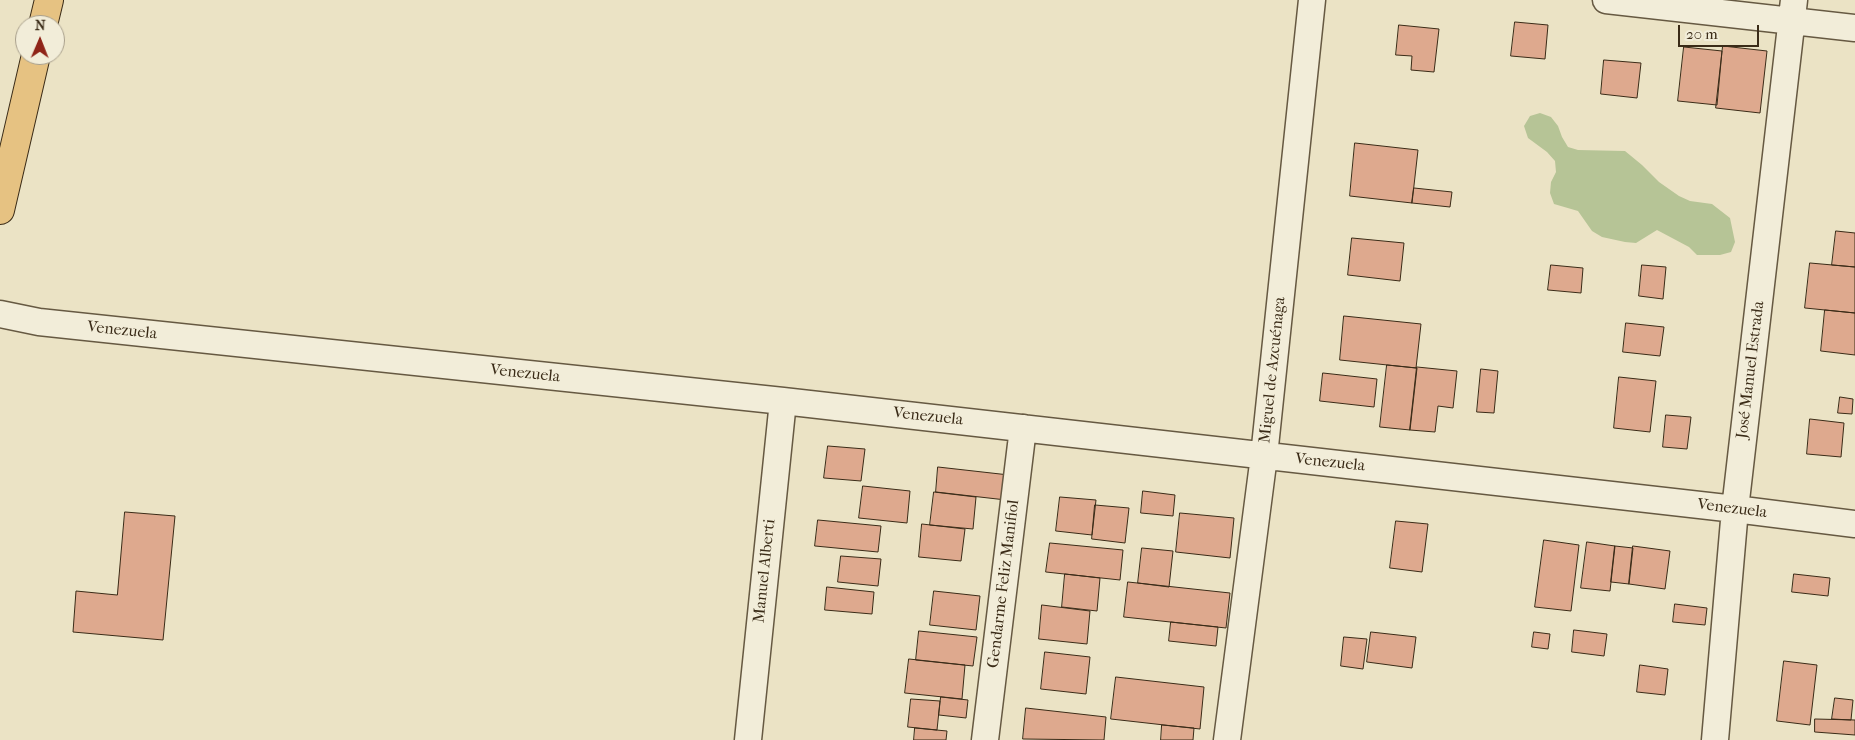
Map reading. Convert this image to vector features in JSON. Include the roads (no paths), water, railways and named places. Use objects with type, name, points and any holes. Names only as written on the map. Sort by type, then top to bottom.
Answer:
[{"type":"highway","points":[[45,15],[49,0]]},
{"type":"highway","points":[[0,210],[34,65]]},
{"type":"street","name":"Miguel de Azcuénaga","points":[[1227,740],[1264,456],[1312,0]]},
{"type":"street","points":[[1606,0],[1793,10],[1855,28]]},
{"type":"street","name":"José Manuel Estrada","points":[[1715,740],[1734,509],[1793,10]]},
{"type":"street","name":"Venezuela","points":[[0,314],[39,322],[783,401],[1855,524]]},
{"type":"street","name":"Manuel Alberti","points":[[748,740],[783,401]]},
{"type":"street","name":"Gendarme Feliz Manifiol","points":[[986,740],[1023,428]]}]
